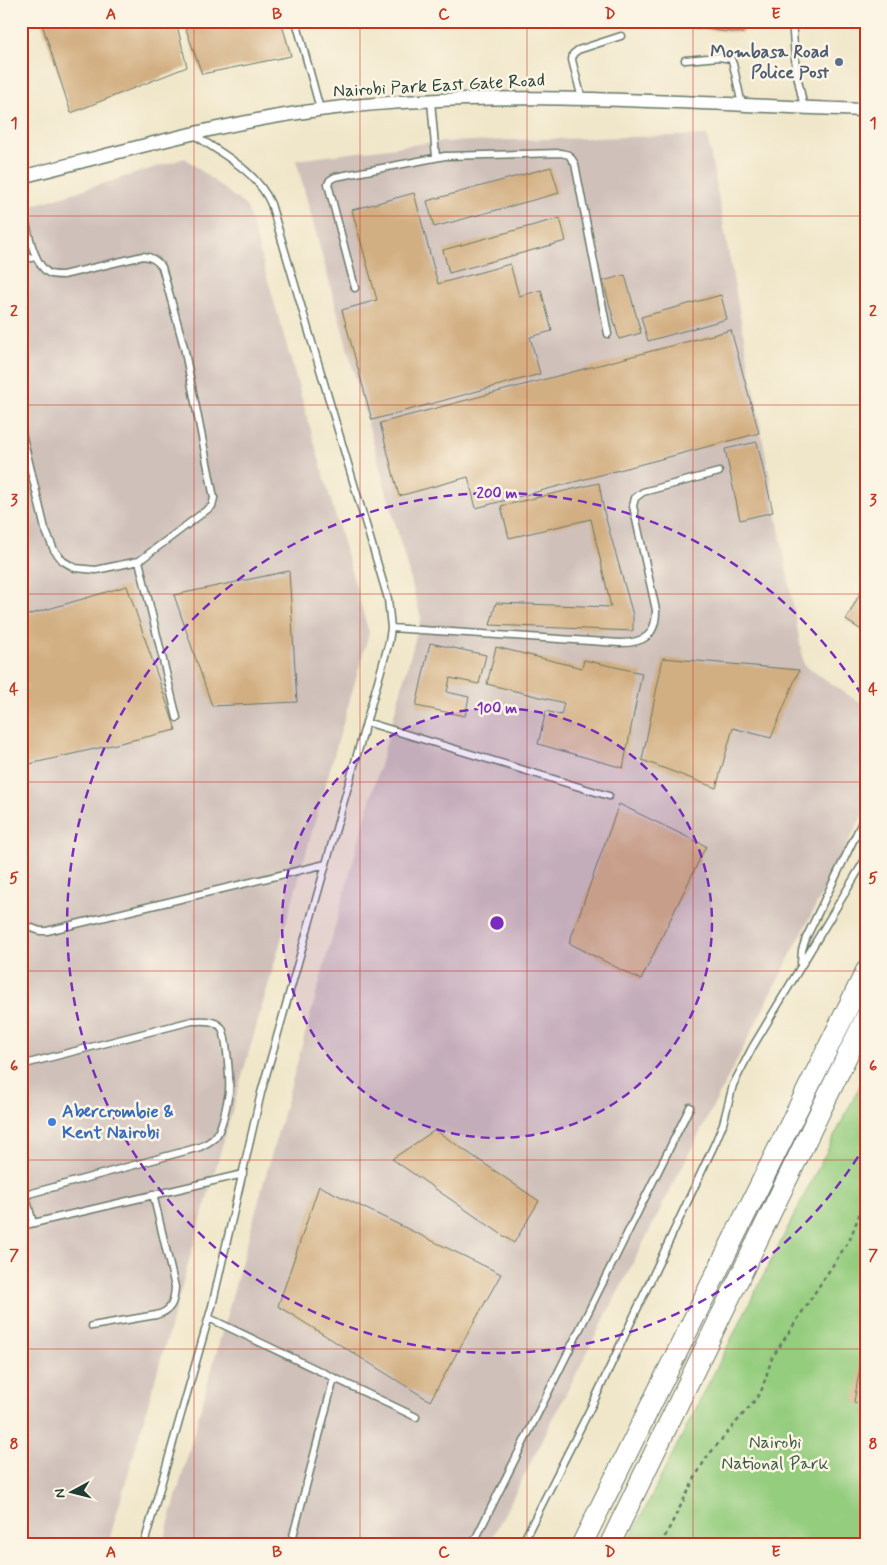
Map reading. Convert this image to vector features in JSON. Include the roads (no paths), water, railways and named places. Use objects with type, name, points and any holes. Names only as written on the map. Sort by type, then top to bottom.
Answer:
[{"type":"main road","points":[[582,1544],[866,971]]},
{"type":"main road","points":[[610,1544],[866,1018]]},
{"type":"street","name":"Nairobi Park East Gate Road","points":[[21,176],[263,118],[320,110],[431,101],[635,99],[866,110]]},
{"type":"lane","points":[[296,21],[320,110]]},
{"type":"lane","points":[[792,21],[796,70],[804,108]]},
{"type":"lane","points":[[582,99],[572,60],[573,54],[578,50],[621,36]]},
{"type":"lane","points":[[685,60],[719,57],[731,59],[734,64],[742,104]]},
{"type":"lane","points":[[431,101],[436,157]]},
{"type":"lane","points":[[144,1544],[208,1318],[261,1093],[389,642],[391,628],[388,599],[271,204],[260,185],[246,170],[192,134]]},
{"type":"lane","points":[[355,288],[328,184],[330,180],[335,177],[436,157],[561,153],[569,155],[575,164],[608,334]]},
{"type":"lane","points":[[21,202],[35,257],[40,266],[51,274],[63,275],[143,256],[151,257],[162,267],[184,347],[214,498],[212,506],[139,560],[96,570],[75,568],[63,561],[54,550],[45,529],[21,429]]},
{"type":"lane","points":[[21,260],[35,257]]},
{"type":"lane","points":[[391,628],[620,643],[631,643],[644,639],[656,622],[656,610],[633,506],[635,498],[643,492],[719,472]]},
{"type":"lane","points":[[139,560],[177,718]]},
{"type":"lane","points":[[366,722],[609,796]]},
{"type":"lane","points":[[800,967],[806,938],[866,814]]},
{"type":"lane","points":[[522,1544],[593,1402],[716,1142],[723,1124],[732,1085],[752,1048],[866,858]]},
{"type":"lane","points":[[21,924],[47,931],[326,864]]},
{"type":"lane","points":[[21,1065],[192,1021],[212,1021],[223,1030],[229,1091],[222,1122],[216,1137],[200,1147],[25,1195]]},
{"type":"lane","points":[[473,1544],[690,1107]]},
{"type":"lane","points":[[21,1226],[242,1174]]},
{"type":"lane","points":[[21,1180],[33,1223]]},
{"type":"lane","points":[[92,1326],[156,1315],[164,1313],[170,1307],[174,1298],[175,1287],[153,1194]]},
{"type":"lane","points":[[208,1318],[416,1417]]},
{"type":"lane","points":[[291,1544],[334,1378]]},
{"type":"place","name":"Mombasa Road Police Post","points":[[839,62]]},
{"type":"place","name":"Abercrombie & Kent Nairobi","points":[[52,1122]]},
{"type":"park label","name":"Nairobi National Park","points":[[775,1454]]}]
